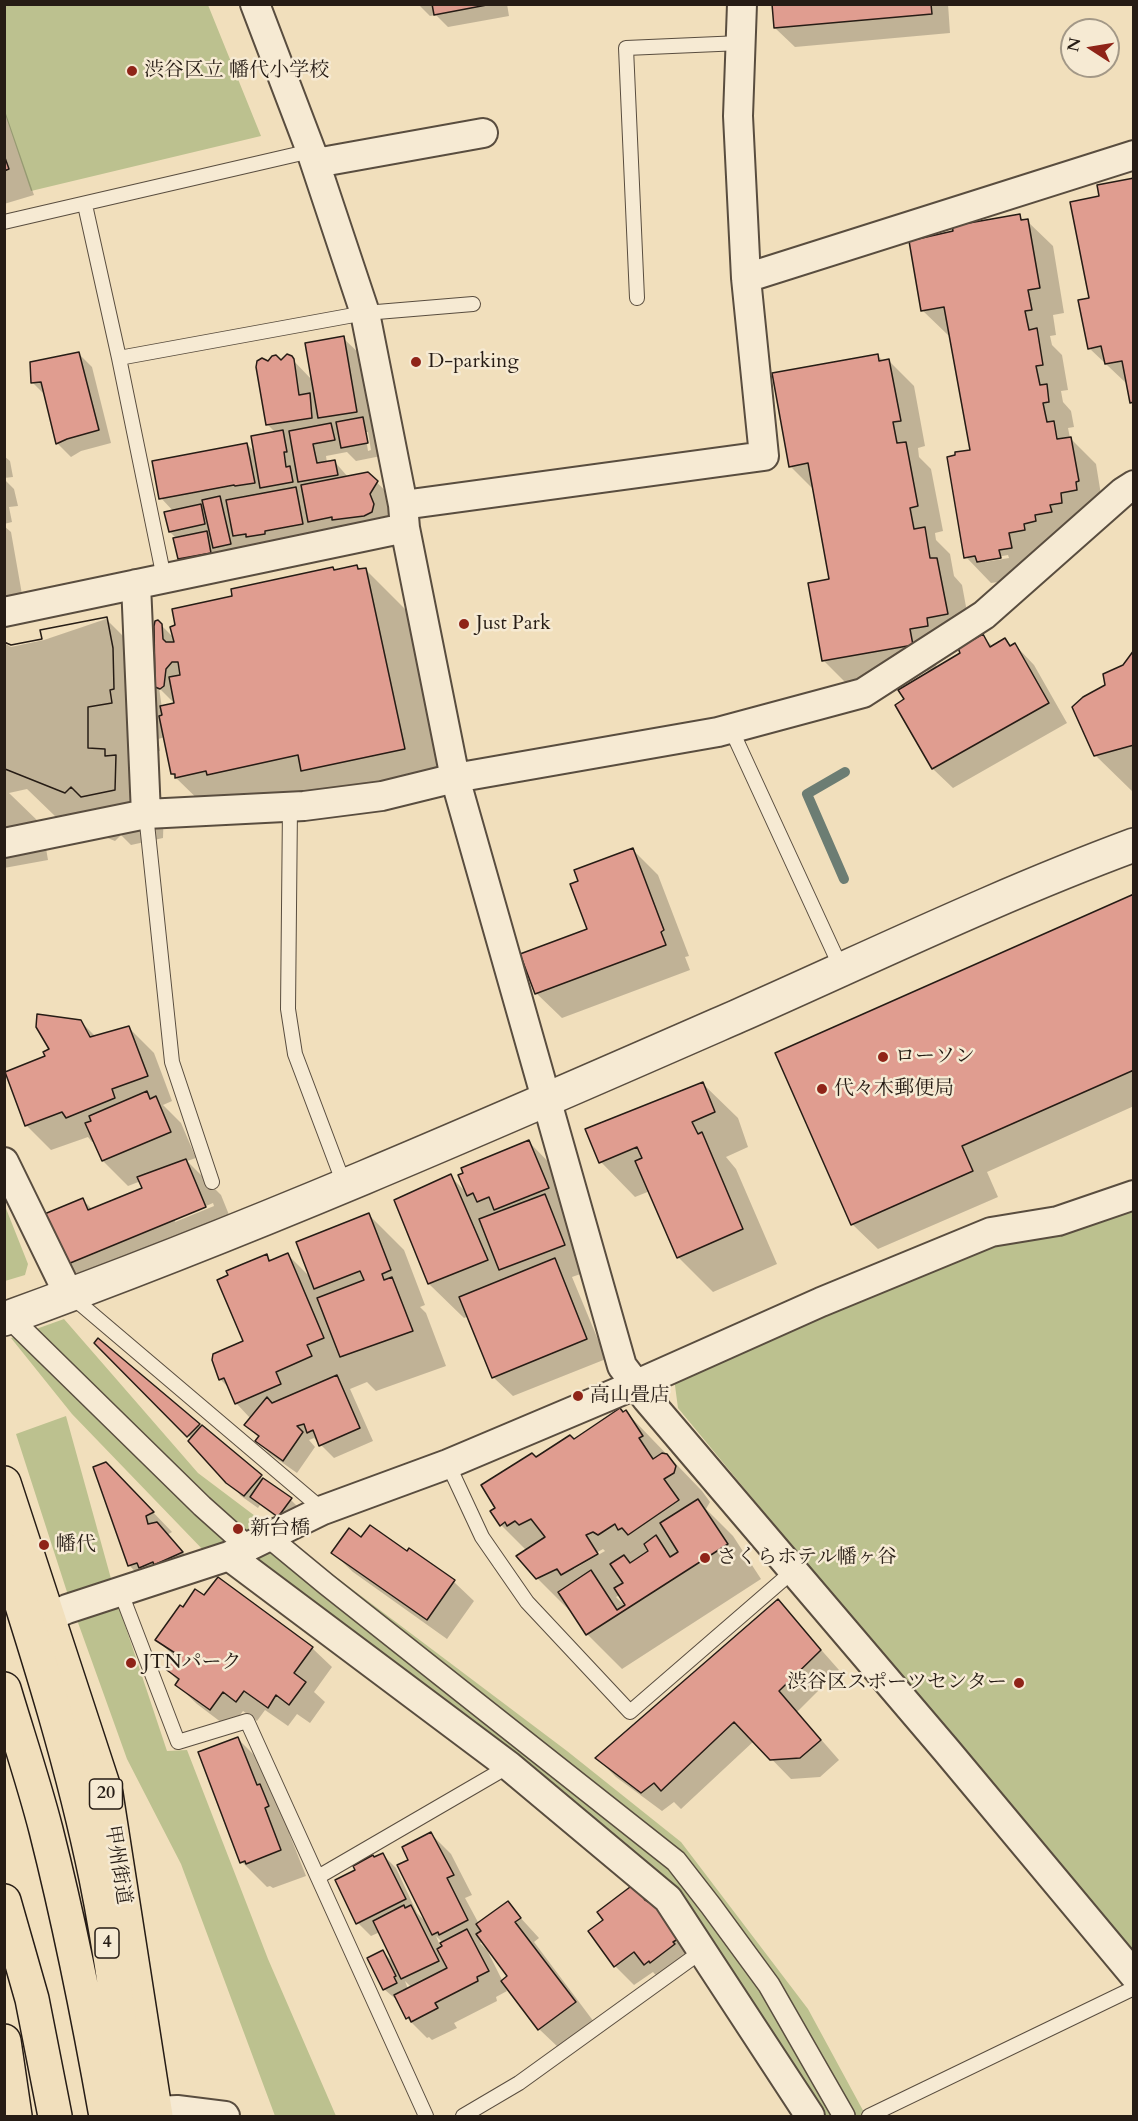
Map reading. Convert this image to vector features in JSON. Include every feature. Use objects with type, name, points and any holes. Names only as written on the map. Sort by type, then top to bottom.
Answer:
[{"type":"highway","name":"甲州街道","points":[[4,1483],[106,1794],[148,2115]]},
{"type":"highway","name":"4","points":[[4,1549],[45,1677],[71,1772],[96,1879],[115,1987],[148,2115]]},
{"type":"highway","points":[[4,1689],[45,1827],[67,1917],[106,2116]]},
{"type":"highway","points":[[4,1901],[32,2000],[56,2116]]},
{"type":"highway","points":[[4,1917],[17,1983],[36,2116]]},
{"type":"highway","points":[[4,2041],[15,2116]]},
{"type":"street","points":[[255,4],[314,157],[365,313],[455,778],[622,1366],[635,1385],[1134,1975]]},
{"type":"street","points":[[4,612],[164,579],[404,516],[764,456],[746,278],[738,116],[742,4]]},
{"type":"street","points":[[314,157],[483,133]]},
{"type":"street","points":[[746,278],[1134,155]]},
{"type":"street","points":[[4,843],[146,814],[290,807],[382,796],[455,778],[731,729],[863,693],[984,615],[1123,492],[1134,485]]},
{"type":"street","points":[[136,584],[146,814]]},
{"type":"street","points":[[810,2116],[668,1899],[202,1506],[7,1318],[344,1185],[546,1101],[1099,858],[1134,845]]},
{"type":"street","points":[[4,1162],[69,1295]]},
{"type":"street","points":[[49,1617],[249,1547],[322,1509],[448,1464],[635,1385],[821,1302],[991,1232],[1058,1221],[1134,1195]]},
{"type":"street","points":[[249,1547],[335,1592],[676,1861],[711,1905],[768,1985],[844,2116]]},
{"type":"street","points":[[148,2115],[177,2110],[225,2116]]},
{"type":"lane","points":[[637,298],[626,48],[741,43]]},
{"type":"lane","points":[[4,222],[314,157]]},
{"type":"lane","points":[[85,205],[164,579]]},
{"type":"lane","points":[[119,358],[365,313],[473,304]]},
{"type":"lane","points":[[731,729],[842,970]]},
{"type":"lane","points":[[290,807],[288,1009],[295,1054],[344,1185]]},
{"type":"lane","points":[[146,814],[172,1062],[212,1182]]},
{"type":"lane","points":[[69,1295],[322,1509]]},
{"type":"lane","points":[[448,1464],[482,1538],[527,1602],[630,1712],[793,1570]]},
{"type":"lane","points":[[121,1593],[177,1742],[247,1720],[426,2116]]},
{"type":"lane","points":[[318,1877],[508,1766]]},
{"type":"lane","points":[[464,2116],[519,2084],[702,1951]]},
{"type":"lane","points":[[869,2116],[1134,1988]]},
{"type":"green space","name":"渋谷区立 幡代小学校","points":[[4,5],[208,5],[261,136],[31,191],[5,114]]},
{"type":"green space","points":[[5,1206],[28,1264],[25,1275],[5,1281]]},
{"type":"green space","name":"渋谷区スポーツセンター","points":[[1133,1207],[1133,1960],[678,1408],[674,1378],[991,1241]]},
{"type":"green space","points":[[64,1319],[198,1473],[567,1751],[681,1842],[808,2009],[866,2116],[816,2116],[674,1897],[207,1554],[72,1414],[11,1338]]},
{"type":"green space","points":[[66,1416],[118,1604],[167,1751],[187,1750],[268,1959],[336,2116],[275,2116],[181,1864],[127,1759],[67,1592],[16,1434]]},
{"type":"building","points":[[432,4],[492,4],[434,15]]},
{"type":"building","points":[[772,4],[931,4],[932,14],[774,28]]},
{"type":"building","points":[[4,155],[9,169],[4,171]]},
{"type":"building","points":[[1134,178],[1134,402],[1130,403],[1122,361],[1105,364],[1101,346],[1088,349],[1078,300],[1089,298],[1070,202],[1099,196],[1097,185]]},
{"type":"building","points":[[1020,214],[1021,220],[1028,219],[1040,288],[1028,290],[1032,310],[1025,311],[1029,330],[1037,328],[1043,365],[1036,366],[1040,385],[1047,384],[1049,402],[1043,403],[1047,422],[1054,421],[1057,439],[1071,437],[1079,481],[1076,482],[1077,490],[1061,493],[1062,503],[1050,505],[1052,512],[1035,515],[1036,521],[1024,524],[1025,530],[1009,533],[1012,548],[999,550],[1001,558],[977,562],[975,556],[964,558],[947,457],[955,455],[955,452],[970,450],[944,307],[921,311],[909,241],[953,231],[952,226]]},
{"type":"building","points":[[344,336],[357,412],[318,418],[305,343]]},
{"type":"building","points":[[79,352],[99,430],[56,444],[41,382],[31,383],[30,362]]},
{"type":"building","points":[[287,354],[294,359],[299,395],[310,393],[312,418],[266,425],[256,367],[257,361],[262,358],[268,361],[276,355],[281,360]]},
{"type":"building","points":[[878,354],[879,361],[889,359],[901,421],[893,422],[897,443],[906,442],[918,506],[910,508],[914,529],[925,527],[930,558],[937,558],[948,614],[927,618],[928,626],[910,629],[913,645],[822,661],[808,583],[829,579],[808,463],[789,467],[772,373]]},
{"type":"building","points":[[363,417],[368,443],[341,448],[336,422]]},
{"type":"building","points":[[331,423],[335,440],[313,444],[317,463],[335,460],[338,475],[298,482],[289,431]]},
{"type":"building","points":[[283,430],[287,452],[284,452],[286,467],[290,466],[293,482],[260,488],[251,436]]},
{"type":"building","points":[[247,443],[255,483],[159,499],[152,461]]},
{"type":"building","points":[[368,472],[378,481],[370,494],[374,504],[372,512],[364,516],[332,520],[332,517],[308,522],[301,485]]},
{"type":"building","points":[[296,487],[303,524],[265,531],[265,534],[246,537],[246,534],[233,536],[226,500]]},
{"type":"building","points":[[220,496],[231,544],[213,548],[202,500]]},
{"type":"building","points":[[201,504],[205,524],[169,532],[164,512]]},
{"type":"building","points":[[207,531],[211,553],[178,559],[173,538]]},
{"type":"building","points":[[357,565],[358,569],[366,568],[405,749],[301,771],[298,755],[207,775],[206,771],[175,778],[175,774],[171,774],[159,716],[162,715],[160,706],[174,703],[169,677],[180,675],[178,662],[172,662],[166,669],[164,686],[160,689],[155,687],[155,621],[158,620],[162,624],[163,639],[166,642],[174,642],[170,627],[175,625],[172,609],[232,596],[231,589],[333,567],[334,570]]},
{"type":"building","points":[[107,617],[113,648],[114,689],[110,690],[112,703],[88,707],[88,748],[105,749],[105,756],[116,755],[115,790],[81,797],[71,787],[65,793],[5,769],[4,642],[11,645],[42,639],[40,630]]},
{"type":"building","points":[[107,617],[113,648],[114,689],[110,690],[112,703],[88,707],[88,748],[105,749],[105,756],[116,755],[115,790],[81,797],[71,787],[65,793],[5,769],[4,642],[11,645],[42,639],[40,630]]},
{"type":"building","points":[[983,634],[990,647],[1005,638],[1010,646],[1015,643],[1049,703],[932,769],[895,705],[904,699],[898,690],[960,653],[958,648]]},
{"type":"building","points":[[1134,650],[1134,745],[1094,756],[1072,707],[1083,697],[1105,685],[1103,674],[1123,665]]},
{"type":"building","points":[[633,848],[664,930],[661,932],[666,945],[535,994],[520,954],[587,929],[570,884],[578,881],[574,870]]},
{"type":"building","points":[[1134,894],[1134,1070],[962,1146],[973,1171],[851,1225],[775,1053]]},
{"type":"building","points":[[37,1014],[81,1020],[90,1037],[129,1026],[148,1076],[112,1089],[115,1098],[66,1118],[62,1112],[25,1126],[5,1072],[45,1056],[43,1052],[49,1049],[36,1027]]},
{"type":"building","points":[[703,1082],[715,1112],[692,1122],[698,1134],[702,1132],[743,1229],[677,1258],[635,1161],[642,1158],[637,1147],[599,1163],[585,1129]]},
{"type":"building","points":[[147,1091],[150,1099],[156,1096],[171,1132],[102,1161],[85,1123],[91,1121],[89,1116]]},
{"type":"building","points":[[529,1140],[549,1188],[494,1210],[489,1197],[477,1202],[473,1193],[467,1196],[458,1175],[463,1173],[461,1168]]},
{"type":"building","points":[[186,1159],[206,1207],[63,1266],[42,1215],[83,1198],[88,1210],[142,1188],[137,1177]]},
{"type":"building","points":[[451,1174],[488,1260],[428,1284],[394,1200]]},
{"type":"building","points":[[545,1194],[565,1245],[499,1270],[479,1219]]},
{"type":"building","points":[[369,1213],[391,1270],[382,1274],[384,1280],[392,1277],[413,1331],[340,1357],[317,1298],[364,1280],[360,1271],[314,1289],[296,1242]]},
{"type":"building","points":[[288,1253],[324,1338],[307,1345],[312,1356],[276,1372],[281,1384],[235,1404],[224,1378],[219,1380],[212,1360],[213,1354],[243,1341],[217,1280],[228,1275],[226,1271],[267,1254],[269,1261]]},
{"type":"building","points":[[555,1258],[587,1339],[492,1378],[459,1297]]},
{"type":"building","points":[[98,1338],[200,1424],[187,1437],[94,1343]]},
{"type":"building","points":[[337,1375],[360,1428],[319,1446],[313,1430],[307,1433],[304,1424],[297,1426],[303,1432],[283,1461],[255,1441],[259,1436],[244,1425],[267,1397],[272,1403]]},
{"type":"building","points":[[620,1408],[623,1412],[626,1410],[643,1436],[639,1438],[653,1459],[662,1453],[667,1454],[676,1466],[674,1473],[664,1479],[679,1500],[628,1535],[622,1528],[618,1530],[615,1524],[598,1535],[593,1532],[586,1535],[598,1554],[561,1575],[557,1569],[536,1579],[516,1556],[545,1537],[531,1519],[519,1525],[515,1521],[507,1526],[505,1522],[500,1526],[490,1511],[495,1508],[481,1485],[532,1453],[536,1457],[570,1435],[574,1439]]},
{"type":"building","points":[[202,1425],[262,1475],[244,1496],[226,1483],[188,1441]]},
{"type":"building","points":[[106,1462],[154,1512],[146,1516],[148,1524],[157,1522],[183,1552],[154,1565],[153,1562],[139,1568],[137,1563],[128,1566],[93,1467]]},
{"type":"building","points":[[263,1478],[292,1498],[278,1517],[250,1497]]},
{"type":"building","points":[[698,1499],[728,1544],[586,1635],[558,1592],[591,1570],[617,1610],[625,1605],[614,1588],[623,1583],[610,1564],[624,1555],[630,1563],[648,1551],[644,1544],[656,1535],[670,1557],[678,1552],[660,1523]]},
{"type":"building","points":[[370,1525],[407,1551],[409,1548],[455,1580],[427,1620],[331,1553],[349,1528],[361,1537]]},
{"type":"building","points":[[218,1577],[313,1647],[294,1673],[306,1682],[289,1705],[276,1695],[268,1708],[244,1691],[236,1702],[223,1692],[210,1710],[175,1685],[179,1679],[164,1668],[175,1653],[155,1640],[180,1605],[183,1607],[195,1589],[204,1595]]},
{"type":"building","points":[[778,1599],[821,1650],[779,1691],[821,1740],[800,1758],[770,1760],[734,1722],[661,1791],[654,1783],[641,1793],[595,1758]]},
{"type":"building","points":[[238,1737],[257,1785],[260,1784],[269,1806],[265,1808],[281,1850],[246,1864],[245,1861],[240,1863],[198,1752]]},
{"type":"building","points":[[431,1832],[454,1875],[447,1878],[468,1920],[439,1935],[438,1932],[432,1935],[397,1865],[408,1860],[402,1847]]},
{"type":"building","points":[[383,1853],[406,1899],[356,1924],[335,1880],[355,1870],[353,1866],[373,1855],[374,1857]]},
{"type":"building","points":[[634,1884],[645,1900],[656,1906],[678,1939],[673,1942],[675,1944],[650,1963],[649,1961],[644,1965],[634,1952],[614,1967],[588,1931],[603,1920],[597,1912]]},
{"type":"building","points":[[508,1901],[521,1918],[515,1922],[576,2002],[538,2030],[501,1981],[507,1976],[476,1934],[481,1931],[476,1924]]},
{"type":"building","points":[[404,1905],[405,1908],[411,1905],[439,1961],[401,1979],[373,1921]]},
{"type":"building","points":[[467,1929],[489,1971],[477,1977],[478,1981],[435,2003],[438,2008],[411,2022],[409,2017],[406,2019],[394,1995],[447,1968],[437,1949],[442,1946],[440,1943]]},
{"type":"building","points":[[383,1950],[396,1976],[394,1977],[397,1983],[383,1990],[367,1958]]},
{"type":"waterway","points":[[844,879],[807,794],[845,772]]},
{"type":"place","name":"渋谷区立 幡代小学校","points":[[132,71]]},
{"type":"place","name":"D-parking","points":[[416,362]]},
{"type":"place","name":"Just Park","points":[[464,624]]},
{"type":"place","name":"ローソン","points":[[883,1057]]},
{"type":"place","name":"代々木郵便局","points":[[822,1089]]},
{"type":"place","name":"高山畳店","points":[[578,1396]]},
{"type":"place","name":"新台橋","points":[[238,1529]]},
{"type":"place","name":"幡代","points":[[44,1545]]},
{"type":"place","name":"さくらホテル幡ヶ谷","points":[[705,1558]]},
{"type":"place","name":"JTNパーク","points":[[131,1663]]},
{"type":"place","name":"渋谷区スポーツセンター","points":[[1019,1683]]}]
